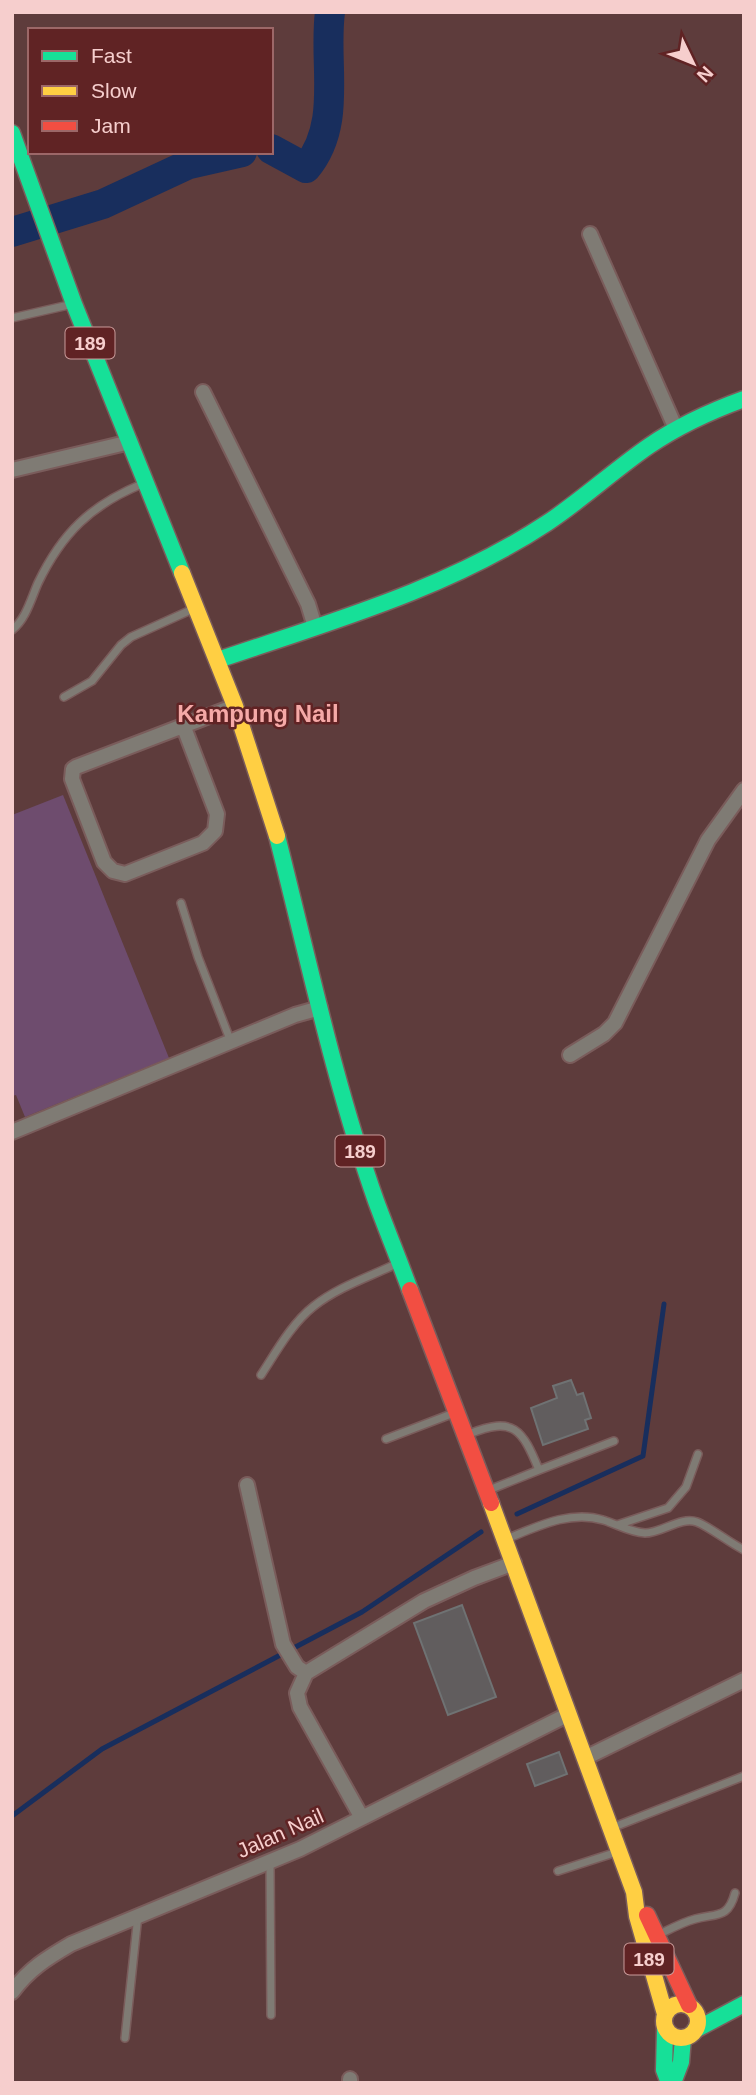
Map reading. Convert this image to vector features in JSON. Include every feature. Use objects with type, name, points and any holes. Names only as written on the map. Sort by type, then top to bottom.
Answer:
[{"type":"main road","name":"189","points":[[12,134],[74,304],[235,706],[277,836],[358,1145],[634,1892],[698,2019],[689,2034]]},
{"type":"main road","points":[[218,660],[399,598],[479,562],[518,541],[567,508],[650,444],[707,413],[744,399]]},
{"type":"main road","name":"189","points":[[634,1892],[637,1916],[665,2022]]},
{"type":"main road","name":"189","points":[[665,2022],[673,2006],[691,2007],[744,1996]]},
{"type":"main road","points":[[665,2022],[673,2037],[689,2034],[744,2004]]},
{"type":"main road","points":[[665,2022],[664,2070],[671,2083]]},
{"type":"main road","points":[[671,2083],[681,2062],[689,2034]]},
{"type":"street","points":[[590,234],[676,429]]},
{"type":"street","points":[[203,392],[308,604],[315,627]]},
{"type":"street","points":[[12,470],[130,442]]},
{"type":"street","points":[[183,725],[218,814],[215,831],[203,843],[125,874],[113,871],[104,862],[72,779],[73,769],[183,725],[235,706]]},
{"type":"street","points":[[570,1055],[604,1034],[615,1023],[708,840],[744,790]]},
{"type":"street","points":[[12,1132],[295,1015],[320,1008]]},
{"type":"street","points":[[247,1485],[287,1651],[297,1667],[306,1673]]},
{"type":"street","points":[[362,1818],[300,1707],[297,1693],[306,1673],[424,1601],[514,1563]]},
{"type":"street","points":[[585,1758],[744,1680]]},
{"type":"street","name":"Jalan Nail","points":[[12,1992],[24,1975],[39,1962],[71,1944],[270,1861],[569,1714]]},
{"type":"lane","points":[[12,318],[74,304]]},
{"type":"lane","points":[[12,630],[20,624],[40,580],[69,534],[85,516],[113,496],[146,482]]},
{"type":"lane","points":[[64,697],[92,681],[121,645],[131,637],[197,607]]},
{"type":"lane","points":[[181,903],[198,957],[231,1042]]},
{"type":"lane","points":[[261,1375],[283,1340],[311,1308],[330,1295],[400,1262]]},
{"type":"lane","points":[[386,1439],[457,1412]]},
{"type":"lane","points":[[466,1435],[490,1426],[516,1430],[530,1449],[538,1470]]},
{"type":"lane","points":[[486,1491],[614,1441]]},
{"type":"lane","points":[[617,1525],[668,1508],[686,1487],[698,1454]]},
{"type":"lane","points":[[505,1539],[558,1520],[582,1517],[600,1519],[644,1533],[662,1530],[679,1522],[695,1521],[744,1550]]},
{"type":"lane","points":[[611,1828],[744,1776]]},
{"type":"lane","points":[[558,1871],[619,1851]]},
{"type":"lane","points":[[270,1861],[271,2015]]},
{"type":"lane","points":[[657,1935],[694,1919],[722,1915],[731,1906],[735,1893]]},
{"type":"lane","points":[[125,2038],[139,1915]]},
{"type":"shaded area","points":[[63,795],[169,1058],[25,1117],[16,1095],[12,1096],[12,815]]},
{"type":"building","points":[[571,1380],[577,1395],[583,1393],[591,1418],[585,1420],[588,1429],[543,1445],[531,1408],[557,1398],[553,1386]]},
{"type":"building","points":[[462,1605],[496,1697],[448,1715],[414,1623]]},
{"type":"building","points":[[559,1752],[567,1774],[535,1786],[527,1764]]},
{"type":"waterway","points":[[273,150],[306,168],[317,151],[328,113],[330,12]]},
{"type":"waterway","points":[[12,232],[103,204],[189,164],[233,154]]},
{"type":"waterway","points":[[517,1514],[643,1456],[664,1304]]},
{"type":"waterway","points":[[12,1816],[102,1749],[362,1612],[481,1532]]},
{"type":"traffic: fast","points":[[12,133],[74,304],[182,573]]},
{"type":"traffic: fast","points":[[218,660],[387,602],[469,567],[547,523],[660,439],[695,420],[744,399]]},
{"type":"traffic: fast","points":[[277,836],[347,1111],[376,1201],[410,1290]]},
{"type":"traffic: fast","points":[[695,2030],[744,2004]]},
{"type":"traffic: fast","points":[[665,2030],[664,2070],[669,2083]]},
{"type":"traffic: fast","points":[[673,2083],[681,2062],[683,2038]]},
{"type":"traffic: slow","points":[[182,573],[235,706],[277,836]]},
{"type":"traffic: slow","points":[[491,1503],[634,1892],[637,1916],[665,2014]]},
{"type":"traffic: slow","points":[[681,2004],[693,2009],[698,2021],[693,2033],[681,2038],[669,2033],[664,2021],[669,2009],[681,2004]]},
{"type":"traffic: jam","points":[[410,1290],[491,1503]]},
{"type":"traffic: jam","points":[[647,1915],[689,2005]]},
{"type":"district","name":"Kampung Nail","points":[[258,713]]}]
